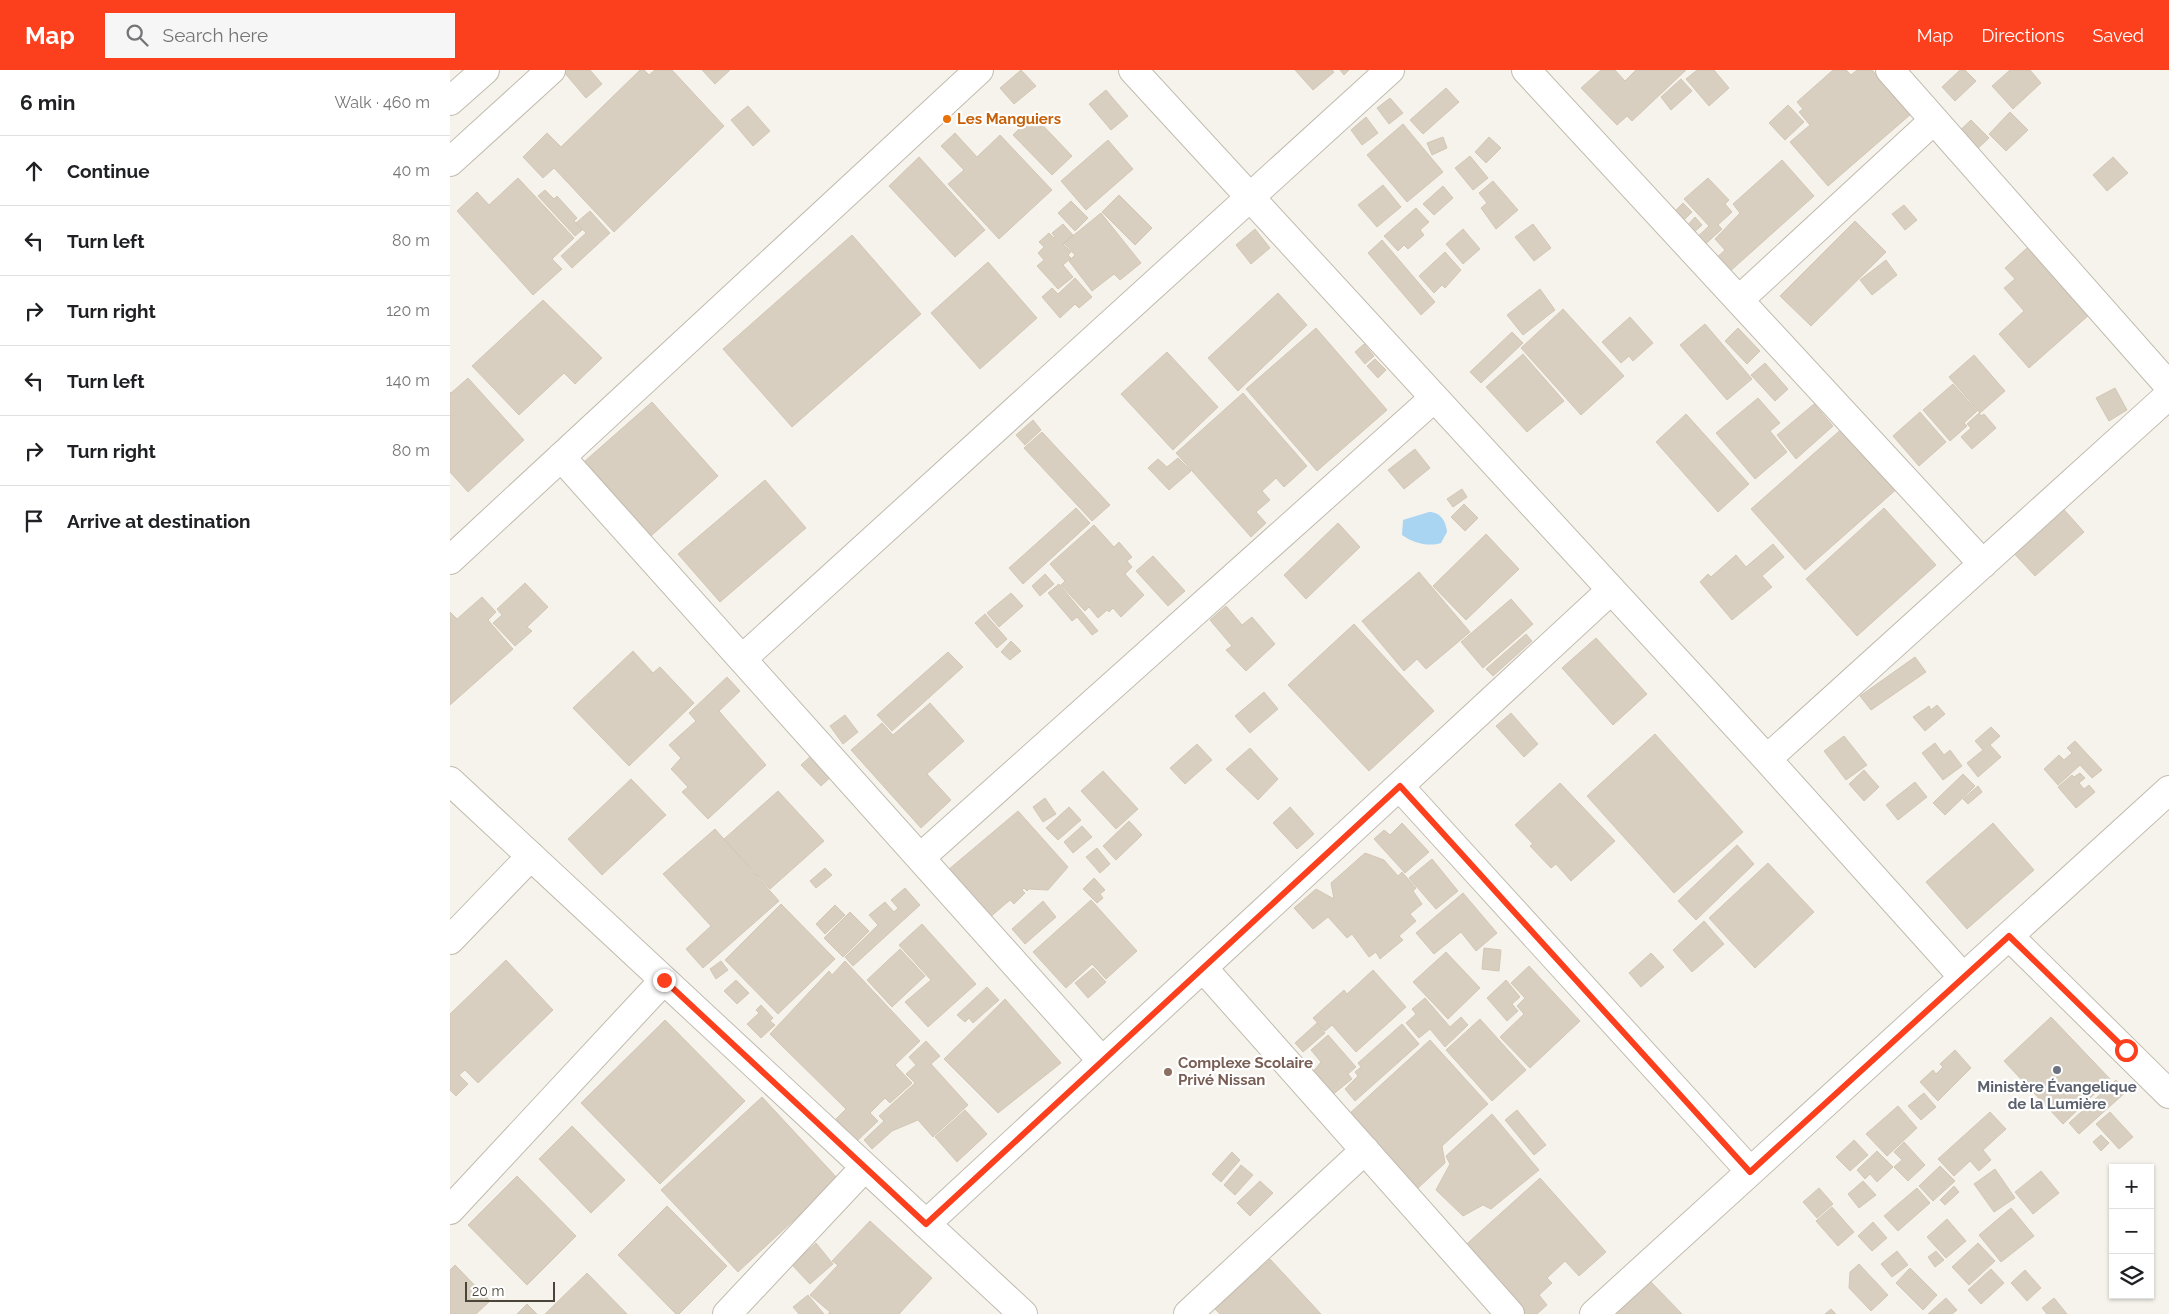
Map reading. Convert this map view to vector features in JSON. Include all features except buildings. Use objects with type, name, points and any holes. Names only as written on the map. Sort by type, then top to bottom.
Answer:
[{"type":"street","points":[[450,102],[485,70]]},
{"type":"street","points":[[450,162],[551,70]]},
{"type":"street","points":[[450,560],[979,70]]},
{"type":"street","points":[[1133,70],[1610,591],[1767,759],[1963,977]]},
{"type":"street","points":[[742,659],[1390,70]]},
{"type":"street","points":[[1526,70],[1983,564]]},
{"type":"street","points":[[1890,70],[2169,386]]},
{"type":"street","points":[[1740,300],[1934,120]]},
{"type":"street","points":[[1767,759],[2169,395]]},
{"type":"street","points":[[920,858],[1434,398]]},
{"type":"street","points":[[561,457],[1102,1061]]},
{"type":"street","points":[[926,1224],[1610,591]]},
{"type":"street","points":[[450,781],[1023,1314]]},
{"type":"street","points":[[1400,786],[1750,1172]]},
{"type":"street","points":[[1594,1314],[2169,790]]},
{"type":"street","points":[[450,940],[531,856]]},
{"type":"street","points":[[2009,936],[2169,1094]]},
{"type":"street","points":[[1203,968],[1510,1314]]},
{"type":"street","points":[[450,1210],[664,980]]},
{"type":"street","points":[[1188,1314],[1365,1150]]},
{"type":"street","points":[[727,1314],[865,1167]]},
{"type":"water","points":[[1429,512],[1440,516],[1445,525],[1447,532],[1441,543],[1421,544],[1402,535],[1403,520]]},
{"type":"place","name":"Les Manguiers","points":[[947,119]]},
{"type":"place","name":"Ministère Évangelique de la Lumière","points":[[2057,1070]]},
{"type":"place","name":"Complexe Scolaire Privé Nissan","points":[[1168,1072]]},
{"type":"route","points":[[664,980],[926,1224],[1400,786],[1750,1172],[2009,936],[2126,1050]]}]
